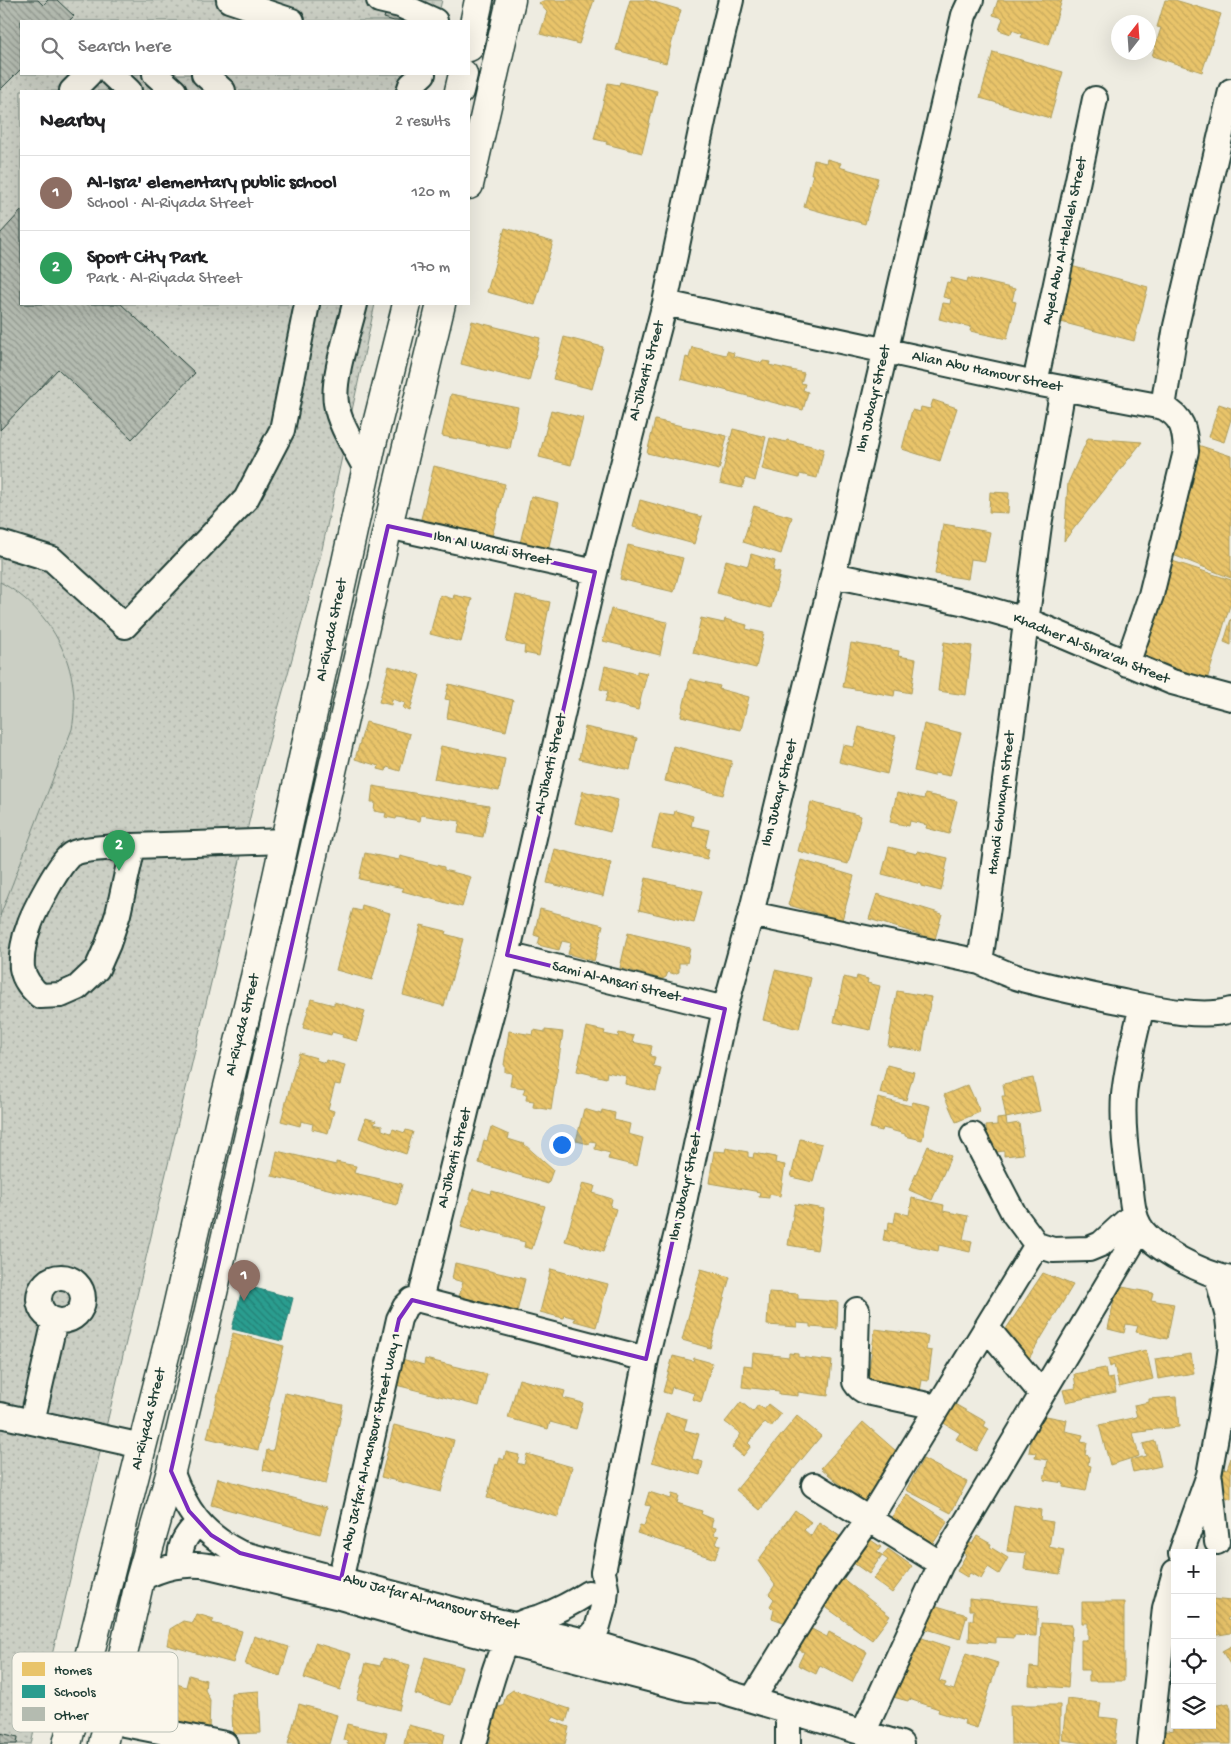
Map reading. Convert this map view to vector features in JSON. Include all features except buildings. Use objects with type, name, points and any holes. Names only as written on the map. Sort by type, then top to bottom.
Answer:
[{"type":"main road","points":[[470,36],[479,0]]},
{"type":"main road","points":[[470,181],[511,0]]},
{"type":"main road","points":[[470,40],[501,45]]},
{"type":"main road","points":[[459,90],[463,75]]},
{"type":"main road","name":"Al-Riyada Street","points":[[90,1652],[176,1312],[255,977],[367,471],[407,305]]},
{"type":"main road","name":"Al-Riyada Street","points":[[124,1652],[140,1579],[171,1471],[255,1112],[388,526],[441,305]]},
{"type":"main road","points":[[224,1103],[255,1112]]},
{"type":"street","points":[[229,0],[289,20]]},
{"type":"street","name":"Al-Jibarti Street","points":[[420,1300],[476,1071],[507,955],[595,572],[665,303],[709,92],[731,0]]},
{"type":"street","points":[[393,2],[433,20]]},
{"type":"street","name":"Ibn Jubayr Street","points":[[564,1656],[585,1641],[597,1629],[605,1600],[606,1589],[603,1572],[646,1359],[681,1216],[725,1009],[751,914],[833,575],[966,5]]},
{"type":"street","points":[[73,90],[88,75]]},
{"type":"street","points":[[112,75],[129,90]]},
{"type":"street","points":[[205,75],[221,90]]},
{"type":"street","points":[[410,90],[421,75]]},
{"type":"street","points":[[1127,664],[1152,595],[1186,451],[1184,428],[1174,412],[1163,407],[1176,326],[1231,91]]},
{"type":"street","name":"Ayed Abu Al-Helaleh Street","points":[[1035,383],[1095,99]]},
{"type":"street","name":"Alian Abu Hamour Street","points":[[665,303],[1035,383],[1163,407]]},
{"type":"street","points":[[0,543],[52,559],[125,626],[246,499],[282,430],[308,305]]},
{"type":"street","points":[[355,305],[336,382],[336,404],[367,471]]},
{"type":"street","name":"Hamdi Ghunaym Street","points":[[980,962],[1039,525],[1063,388]]},
{"type":"street","name":"Ibn Al Wardi Street","points":[[388,526],[595,572]]},
{"type":"street","name":"Khadher Al-Shra'ah Street","points":[[833,575],[966,603],[1026,620],[1172,682],[1231,698]]},
{"type":"street","points":[[132,846],[118,914],[97,969],[77,988],[61,995],[40,996],[27,983],[22,969],[22,955],[29,926],[57,871],[70,854],[86,850],[132,846],[285,841]]},
{"type":"street","points":[[751,914],[980,962],[1017,978],[1142,1006],[1199,1013],[1231,1010]]},
{"type":"street","name":"Sami Al-Ansari Street","points":[[507,955],[725,1009]]},
{"type":"street","points":[[1142,1006],[1129,1063],[1124,1097],[1124,1142],[1138,1221],[1160,1247],[1197,1268],[1224,1278],[1231,1346],[1209,1475],[1183,1549]]},
{"type":"street","points":[[973,1135],[1014,1214],[1037,1245],[1053,1250],[1089,1249],[1101,1244],[1138,1221]]},
{"type":"street","points":[[863,1733],[941,1564],[1042,1394],[1138,1221]]},
{"type":"street","points":[[752,1700],[828,1578],[870,1518],[1037,1245]]},
{"type":"street","name":"Abu Ja'far Al-Mansour Street Way 1","points":[[339,1587],[399,1319],[405,1307],[412,1300],[420,1300]]},
{"type":"street","points":[[420,1300],[646,1359]]},
{"type":"street","points":[[857,1310],[855,1382],[857,1386],[867,1392],[937,1407]]},
{"type":"street","points":[[32,1422],[55,1320]]},
{"type":"street","points":[[986,1328],[1042,1394]]},
{"type":"street","points":[[0,1415],[142,1446]]},
{"type":"street","name":"Abu Ja'far Al-Mansour Street","points":[[171,1471],[183,1500],[198,1522],[211,1535],[240,1553],[339,1587]]},
{"type":"street","points":[[1209,1475],[1217,1542]]},
{"type":"street","points":[[814,1485],[870,1518],[941,1564]]},
{"type":"street","points":[[180,1564],[181,1545],[186,1534],[198,1522]]},
{"type":"street","name":"Abu Ja'far Al-Mansour Street","points":[[140,1579],[157,1570],[180,1564],[210,1566],[426,1602],[512,1633],[564,1656],[687,1689],[726,1692]]},
{"type":"street","name":"Ibn Jubayr Street","points":[[595,1665],[580,1624],[588,1593],[603,1572]]},
{"type":"street","points":[[1150,1744],[1165,1608],[1171,1586]]},
{"type":"street","points":[[474,1744],[492,1680],[512,1633],[576,1602],[588,1593]]},
{"type":"street","name":"Abu Ja'far Al-Mansour Street","points":[[512,1633],[585,1641],[689,1672],[726,1692],[901,1744]]},
{"type":"street","points":[[788,1711],[788,1744]]},
{"type":"street","points":[[106,1732],[225,1744]]},
{"type":"highlighted area","points":[[388,526],[595,572],[507,955],[725,1009],[646,1359],[412,1300],[399,1319],[341,1579],[240,1553],[211,1535],[189,1511],[171,1471]]},
{"type":"shaded area","points":[[0,0],[442,0],[437,20],[20,20],[20,75],[426,75],[422,90],[20,90],[20,305],[375,305],[321,554],[262,767],[53,1652],[12,1652],[12,1732],[34,1732],[31,1744],[0,1744]]},
{"type":"shaded area","points":[[0,582],[19,594],[35,608],[49,625],[60,644],[68,664],[73,685],[74,707],[72,729],[0,916]]},
{"type":"place","name":"Sport City Park","points":[[119,871]]},
{"type":"place","name":"Al-Isra' elementary public school","points":[[244,1301]]}]
